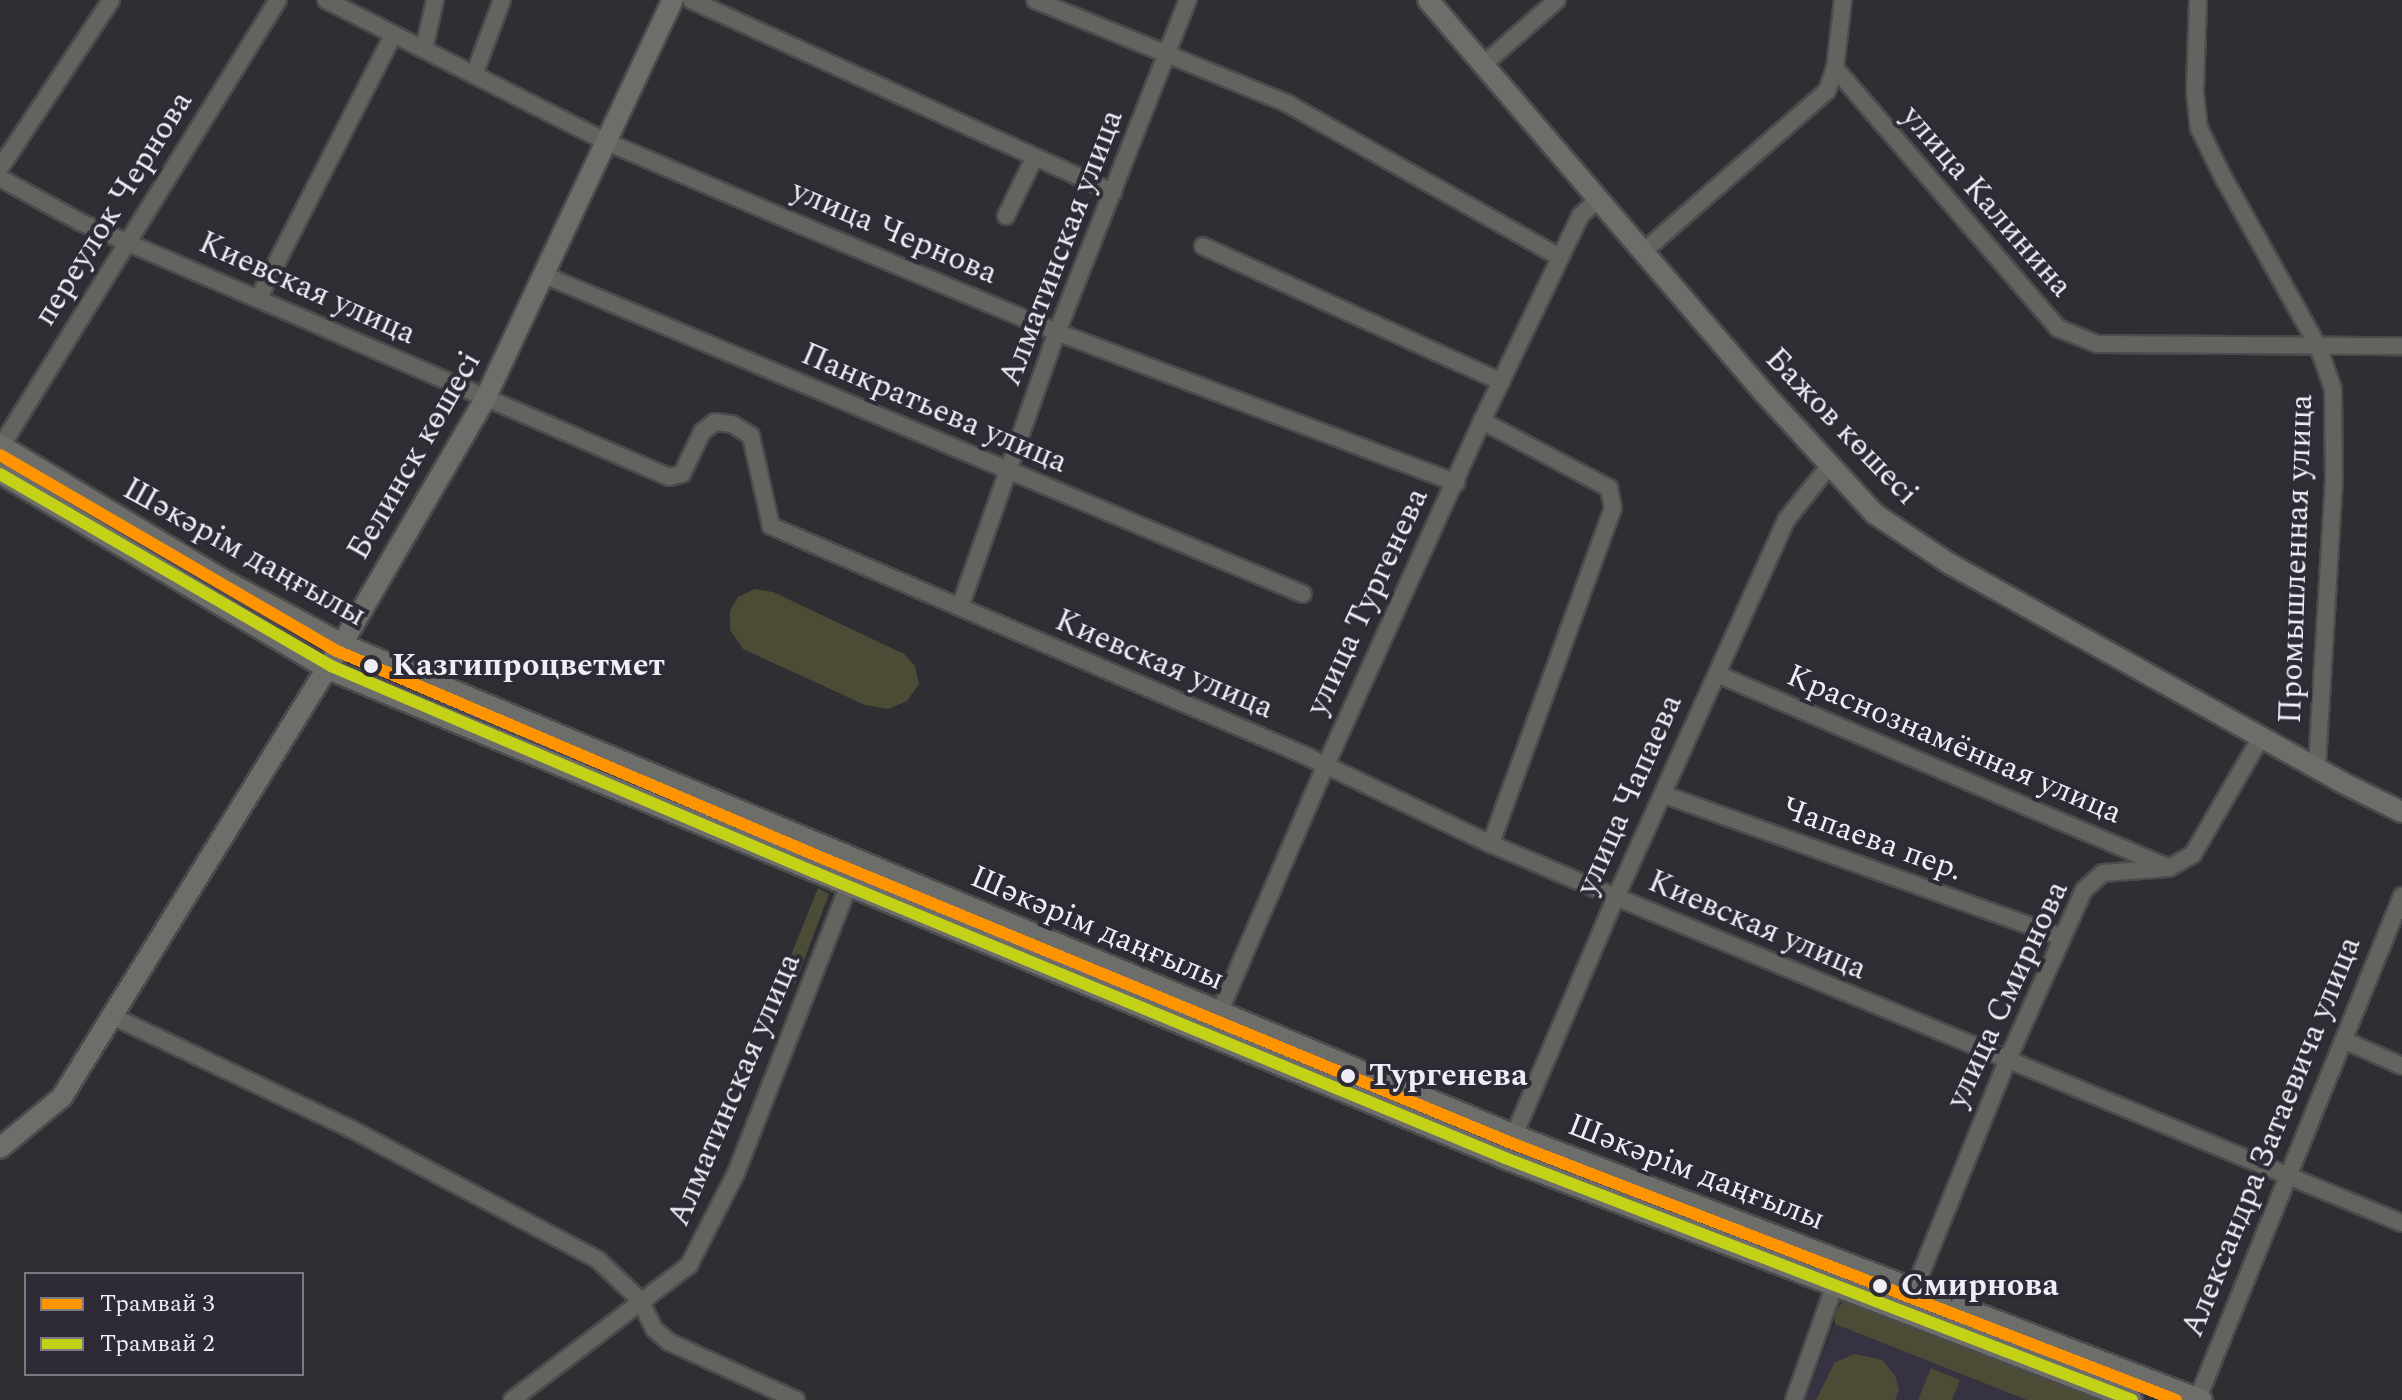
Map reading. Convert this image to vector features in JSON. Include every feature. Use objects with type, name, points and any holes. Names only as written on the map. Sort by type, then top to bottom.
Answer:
[{"type":"main road","name":"Белинск көшесі","points":[[0,1148],[62,1097],[342,644],[485,399],[673,0]]},
{"type":"main road","name":"Бажов көшесі","points":[[1428,0],[1597,200],[1829,466],[1875,514],[1925,549],[2317,768],[2402,812]]},
{"type":"main road","name":"Шәкәрім даңғылы","points":[[1,446],[208,571],[342,644],[1514,1135],[2199,1399]]},
{"type":"main road","name":"Шәкәрім даңғылы","points":[[0,473],[326,668],[1208,1038],[1506,1159],[2132,1400]]},
{"type":"main road","name":"улица Тургенева","points":[[1208,1038],[1219,1013]]},
{"type":"main road","name":"улица Чапаева","points":[[1506,1159],[1514,1135]]},
{"type":"main road","name":"улица Смирнова","points":[[1904,1312],[1914,1290]]},
{"type":"street","points":[[0,168],[111,0]]},
{"type":"street","name":"переулок Чернова","points":[[1,446],[278,0]]},
{"type":"street","name":"улица Чернова","points":[[326,0],[607,142],[1057,332],[1456,483]]},
{"type":"street","points":[[424,49],[435,0]]},
{"type":"street","points":[[474,75],[502,0]]},
{"type":"street","points":[[691,0],[1113,192]]},
{"type":"street","points":[[1035,0],[1288,104],[1559,257]]},
{"type":"street","name":"Алматинская улица","points":[[960,607],[1057,332],[1188,0]]},
{"type":"street","points":[[1483,65],[1557,0]]},
{"type":"street","points":[[1644,251],[1827,91],[1835,68],[1843,0]]},
{"type":"street","name":"Промышленная улица","points":[[2198,0],[2195,92],[2199,128],[2318,346],[2333,389],[2334,479],[2317,768]]},
{"type":"street","points":[[259,297],[393,35]]},
{"type":"street","name":"улица Калинина","points":[[1835,68],[2058,328],[2097,344],[2402,346]]},
{"type":"street","points":[[1006,216],[1034,158]]},
{"type":"street","name":"Киевская улица","points":[[0,178],[80,222],[669,477],[682,474],[702,432],[715,422],[732,424],[751,436],[771,526],[1325,767],[1491,844],[2007,1061],[2290,1173],[2402,1223]]},
{"type":"street","name":"улица Тургенева","points":[[1219,1013],[1325,767],[1482,421],[1580,216],[1597,200]]},
{"type":"street","points":[[1203,246],[1501,382]]},
{"type":"street","name":"Панкратьева улица","points":[[544,275],[1303,594]]},
{"type":"street","points":[[1482,421],[1609,488],[1613,508],[1491,844]]},
{"type":"street","name":"улица Чапаева","points":[[1514,1135],[1616,897],[1665,795],[1787,519],[1829,466]]},
{"type":"street","name":"Краснознамённая улица","points":[[1717,674],[2169,868]]},
{"type":"street","points":[[2169,868],[2193,854],[2261,737]]},
{"type":"street","name":"Чапаева пер.","points":[[1665,795],[2061,937]]},
{"type":"street","name":"Алматинская улица","points":[[512,1400],[689,1265],[706,1238],[736,1173],[858,861]]},
{"type":"street","name":"улица Смирнова","points":[[1914,1290],[2007,1061],[2084,890],[2103,873],[2169,868]]},
{"type":"street","name":"Александра Затаевича улица","points":[[2199,1399],[2402,896]]},
{"type":"street","points":[[114,1017],[351,1129],[598,1260],[640,1300],[654,1329],[669,1342],[796,1400]]},
{"type":"street","points":[[2346,1041],[2402,1066]]},
{"type":"street","points":[[1794,1400],[1843,1262]]},
{"type":"shaded area","points":[[755,589],[773,592],[904,654],[915,666],[919,684],[907,701],[888,709],[865,705],[743,649],[730,630],[730,611],[738,597]]},
{"type":"shaded area","points":[[818,888],[829,894],[795,984],[781,980]]},
{"type":"shaded area","points":[[1843,1301],[2106,1400],[2027,1400],[1835,1324],[1834,1314]]},
{"type":"shaded area","points":[[1835,1324],[2027,1400],[1805,1400]]},
{"type":"shaded area","points":[[1855,1354],[1882,1360],[1895,1375],[1899,1390],[1895,1400],[1816,1400],[1835,1362]]},
{"type":"shaded area","points":[[1931,1368],[1960,1380],[1952,1400],[1918,1400]]},
{"type":"tram line","name":"3","points":[[0,455],[337,651],[820,857],[1511,1143],[2176,1400]]},
{"type":"tram line","name":"2","points":[[0,474],[331,666],[814,872],[1505,1158],[2132,1400]]},
{"type":"place","name":"Казгипроцветмет","points":[[371,666]]},
{"type":"place","name":"Тургенева","points":[[1348,1076]]},
{"type":"place","name":"Смирнова","points":[[1880,1286]]}]
